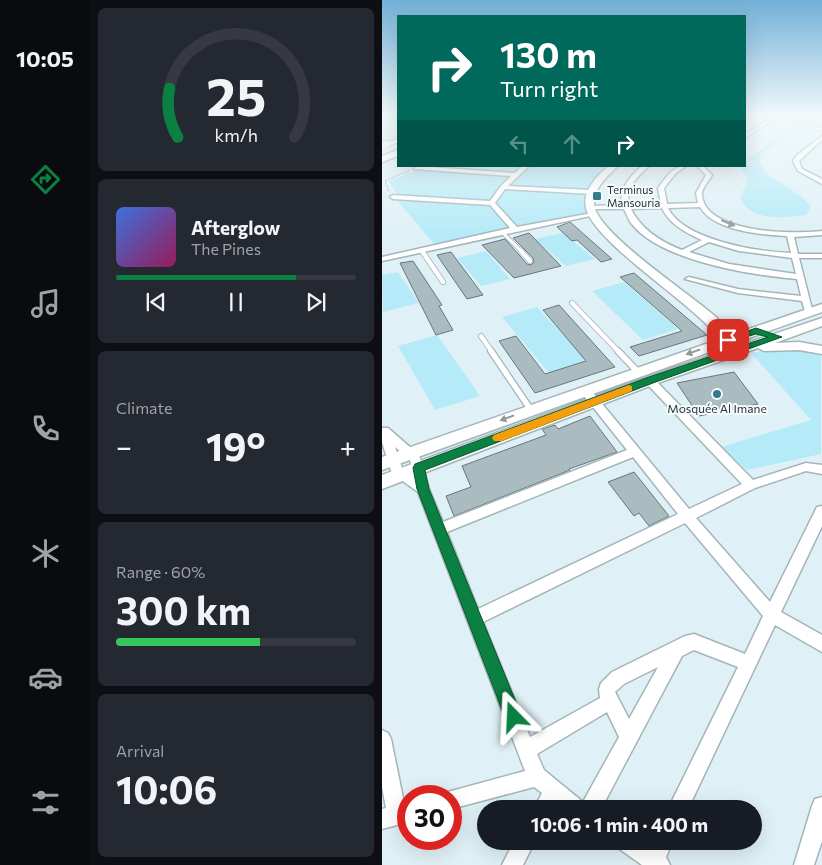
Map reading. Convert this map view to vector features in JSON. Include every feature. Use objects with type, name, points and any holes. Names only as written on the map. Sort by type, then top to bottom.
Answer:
[{"type":"street","points":[[799,155],[796,162],[800,170],[822,182]]},
{"type":"street","points":[[492,203],[504,187],[525,167]]},
{"type":"street","points":[[610,167],[592,192],[591,211],[634,257],[715,322],[728,340],[734,345],[749,347],[799,346],[822,350]]},
{"type":"street","points":[[645,167],[639,171],[628,186],[624,199],[629,216],[647,234],[683,252],[735,269],[800,277]]},
{"type":"street","points":[[682,167],[670,176],[661,188],[664,206],[677,222],[709,239],[753,251],[795,256],[822,256]]},
{"type":"street","points":[[701,167],[708,175],[699,191],[702,205],[718,219],[738,227],[790,235],[822,233]]},
{"type":"street","points":[[416,168],[516,175]]},
{"type":"street","points":[[504,187],[592,192]]},
{"type":"street","points":[[393,197],[492,203],[515,229]]},
{"type":"street","points":[[382,259],[591,211],[625,207],[702,205]]},
{"type":"street","points":[[790,235],[800,277],[814,310]]},
{"type":"street","points":[[683,252],[709,239]]},
{"type":"street","points":[[689,279],[814,310]]},
{"type":"street","points":[[392,466],[419,468],[728,340],[814,310]]},
{"type":"street","points":[[643,376],[749,347],[778,337],[814,310]]},
{"type":"street","points":[[715,322],[778,337],[799,346]]},
{"type":"street","points":[[643,376],[751,486]]},
{"type":"street","points":[[382,482],[392,466],[409,454],[531,410],[590,396]]},
{"type":"street","points":[[590,396],[686,516],[771,614],[822,644]]},
{"type":"street","points":[[383,429],[392,466],[423,489]]},
{"type":"street","points":[[383,429],[415,458],[423,489],[476,618],[537,777],[564,800]]},
{"type":"street","points":[[440,529],[634,452]]},
{"type":"street","points":[[476,618],[751,486],[806,467],[822,470]]},
{"type":"street","points":[[682,800],[822,511]]},
{"type":"street","points":[[629,738],[610,701],[607,689],[611,684],[685,644],[694,642],[748,664]]},
{"type":"street","points":[[595,800],[676,650]]},
{"type":"street","points":[[526,750],[610,701]]},
{"type":"street","points":[[382,739],[396,815]]},
{"type":"street","points":[[462,797],[537,777]]},
{"type":"street","points":[[549,800],[553,792]]},
{"type":"street","points":[[804,865],[822,806]]},
{"type":"street","points":[[512,865],[520,850]]},
{"type":"street","points":[[637,850],[655,863],[660,850]]},
{"type":"lane","points":[[502,232],[530,261]]},
{"type":"lane","points":[[421,250],[443,282]]},
{"type":"lane","points":[[572,303],[643,376]]},
{"type":"lane","points":[[481,336],[531,410]]},
{"type":"path","points":[[393,197],[384,181],[416,168]]},
{"type":"shaded area","points":[[752,155],[761,155],[759,162],[770,176],[799,195],[811,207],[806,215],[769,217],[760,215],[745,206],[740,198],[748,179],[740,167],[746,167],[746,159]]},
{"type":"shaded area","points":[[423,167],[522,167],[514,173]]},
{"type":"shaded area","points":[[531,167],[607,168],[586,190],[510,185]]},
{"type":"shaded area","points":[[416,170],[511,176],[489,201],[397,195],[389,181]]},
{"type":"shaded area","points":[[506,189],[587,193],[592,213],[513,227],[497,203]]},
{"type":"shaded area","points":[[396,199],[488,205],[508,228],[435,245]]},
{"type":"shaded area","points":[[563,233],[595,259],[566,266],[535,239]]},
{"type":"shaded area","points":[[486,251],[510,279],[481,286],[457,258]]},
{"type":"shaded area","points":[[398,272],[419,303],[383,312],[382,275]]},
{"type":"shaded area","points":[[624,282],[678,329],[643,340],[592,291]]},
{"type":"shaded area","points":[[537,307],[588,361],[549,373],[502,317]]},
{"type":"shaded area","points":[[437,335],[480,396],[435,410],[398,346]]},
{"type":"shaded area","points":[[787,346],[821,352],[821,454],[747,470],[721,447],[811,420],[751,353]]},
{"type":"building","points":[[570,222],[612,259],[601,262],[577,240],[572,241],[557,227]]},
{"type":"building","points":[[529,233],[561,266],[514,278],[482,245],[505,239],[527,264],[531,265],[534,262],[533,258],[513,238]]},
{"type":"building","points":[[451,252],[483,295],[467,299],[437,255]]},
{"type":"building","points":[[413,261],[442,305],[439,306],[453,330],[436,335],[400,263]]},
{"type":"building","points":[[634,273],[707,335],[639,356],[630,347],[682,331],[620,277]]},
{"type":"building","points":[[559,305],[615,367],[535,393],[499,341],[516,336],[545,374],[586,361],[543,310]]},
{"type":"building","name":"Mosquée Al Imane","points":[[734,372],[758,404],[699,416],[677,383]]},
{"type":"building","points":[[590,416],[617,452],[569,469],[454,516],[446,496],[471,487],[462,466],[546,435],[542,429],[555,425],[558,429]]},
{"type":"building","points":[[634,472],[669,516],[649,526],[639,513],[634,516],[608,482]]},
{"type":"slow traffic","points":[[498,438],[629,389]]},
{"type":"place","name":"Terminus Mansouria","points":[[597,196]]},
{"type":"place","name":"Mosquée Al Imane","points":[[717,394]]},
{"type":"route","points":[[514,717],[423,489],[419,468],[650,381],[778,337],[756,331],[728,340]]}]
